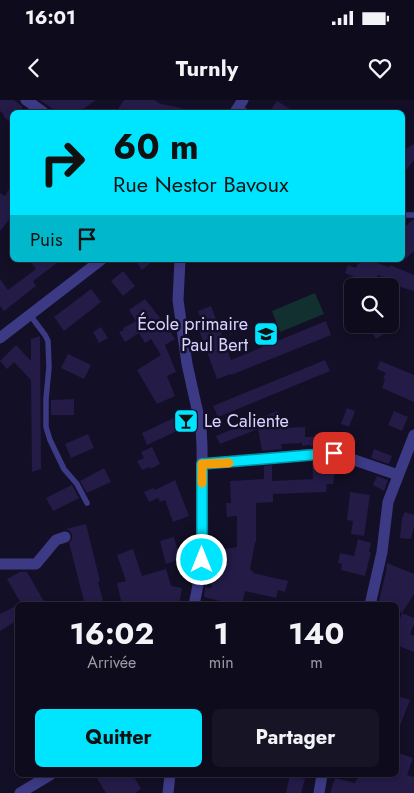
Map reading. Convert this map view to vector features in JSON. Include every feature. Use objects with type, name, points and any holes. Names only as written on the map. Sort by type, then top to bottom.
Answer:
[{"type":"street","points":[[26,100],[40,110]]},
{"type":"street","points":[[0,338],[98,262]]},
{"type":"street","points":[[180,262],[178,300],[187,364],[201,427],[202,560],[195,602]]},
{"type":"street","points":[[371,602],[382,552],[388,502],[414,435]]},
{"type":"street","points":[[202,464],[334,453],[398,475]]},
{"type":"street","points":[[0,564],[36,564],[56,540],[65,537]]},
{"type":"street","points":[[20,793],[47,777]]},
{"type":"street","points":[[168,793],[170,777]]},
{"type":"street","points":[[319,793],[322,777]]},
{"type":"lane","points":[[30,315],[48,341],[49,367],[46,427],[64,469],[77,484],[87,503]]},
{"type":"green space","points":[[315,293],[324,314],[280,332],[272,311]]},
{"type":"building","points":[[0,100],[14,100],[23,107],[21,110],[10,110],[10,122],[0,111]]},
{"type":"building","points":[[40,100],[96,100],[82,110],[54,110]]},
{"type":"building","points":[[124,100],[154,100],[161,104],[181,108],[181,110],[117,110]]},
{"type":"building","points":[[277,101],[292,110],[270,110]]},
{"type":"building","points":[[414,144],[414,160],[405,172],[405,149]]},
{"type":"building","points":[[10,187],[10,218],[0,231],[0,193],[5,196]]},
{"type":"building","points":[[414,220],[414,251],[405,259],[405,226]]},
{"type":"building","points":[[31,262],[58,262],[33,281],[36,286],[4,311],[0,306],[0,279],[8,290],[36,269]]},
{"type":"building","points":[[136,262],[152,262],[142,270]]},
{"type":"building","points":[[374,262],[389,267],[390,265],[414,275],[414,291],[399,287],[399,278],[385,278],[378,275],[376,278],[357,278],[345,273],[348,265],[356,268],[358,263]]},
{"type":"building","points":[[123,271],[135,286],[123,296],[111,281]]},
{"type":"building","points":[[91,289],[101,302],[64,331],[54,317]]},
{"type":"building","points":[[145,299],[175,339],[165,345],[176,372],[167,376],[175,396],[157,404],[137,370],[161,355],[151,339],[145,343],[139,333],[125,342],[119,332],[136,321],[129,310]]},
{"type":"building","points":[[211,306],[231,360],[326,321],[331,335],[217,379],[198,327],[203,325],[198,311]]},
{"type":"building","points":[[101,327],[108,338],[99,343],[93,332]]},
{"type":"building","points":[[372,333],[385,333],[376,339]]},
{"type":"building","points":[[40,336],[41,469],[32,472],[31,380],[14,362],[7,369],[0,361],[16,345],[31,361],[31,339]]},
{"type":"building","points":[[68,354],[91,365],[84,379],[61,368]]},
{"type":"building","points":[[325,360],[330,371],[218,417],[213,406]]},
{"type":"building","points":[[380,361],[414,375],[414,402],[382,388],[385,379],[383,378],[386,373],[377,369]]},
{"type":"building","points":[[74,399],[74,415],[51,415],[51,400]]},
{"type":"building","points":[[347,408],[355,411],[349,427],[341,424]]},
{"type":"building","points":[[186,410],[192,424],[147,445],[142,433],[178,416],[178,414]]},
{"type":"building","points":[[277,411],[280,428],[305,427],[305,437],[324,436],[324,445],[311,447],[310,445],[302,446],[302,443],[281,444],[282,449],[262,451],[258,429],[220,444],[216,436]]},
{"type":"building","points":[[394,411],[408,417],[402,431],[388,425]]},
{"type":"building","points":[[88,434],[94,448],[71,458],[65,444]]},
{"type":"building","points":[[152,447],[160,464],[151,469],[150,467],[142,470],[137,461],[144,458],[141,452]]},
{"type":"building","points":[[374,449],[392,456],[389,464],[371,458]]},
{"type":"building","points":[[321,461],[322,469],[331,470],[331,472],[335,473],[333,484],[327,484],[326,492],[273,494],[273,502],[256,503],[256,542],[250,570],[253,573],[288,581],[285,592],[278,590],[276,598],[245,591],[243,602],[223,602],[204,597],[205,587],[211,588],[218,559],[225,558],[225,549],[237,547],[237,516],[227,517],[226,503],[231,503],[230,481],[264,479],[264,466],[272,465],[272,481],[313,479],[312,462]]},
{"type":"building","points":[[104,468],[111,482],[87,493],[80,481]]},
{"type":"building","points":[[377,476],[388,480],[384,491],[373,485]]},
{"type":"building","points":[[175,480],[189,516],[173,522],[165,500],[160,502],[158,498],[149,502],[144,492],[153,488],[155,490]]},
{"type":"building","points":[[72,485],[79,498],[53,511],[46,498]]},
{"type":"building","points":[[350,492],[370,495],[364,536],[351,534],[353,521],[347,520]]},
{"type":"building","points":[[405,512],[414,515],[411,539],[400,538],[402,518]]},
{"type":"building","points":[[86,524],[103,602],[84,602],[69,543],[72,535],[66,529]]},
{"type":"building","points":[[174,537],[180,559],[166,564],[160,541]]},
{"type":"building","points":[[358,539],[371,543],[369,552],[371,552],[365,576],[341,570],[342,564],[338,563],[340,553],[354,556]]},
{"type":"building","points":[[133,549],[142,576],[166,569],[171,586],[182,588],[180,602],[121,602],[117,583],[126,581],[117,555]]},
{"type":"building","points":[[387,563],[414,574],[414,594],[402,613],[399,611],[399,602],[379,602]]},
{"type":"building","points":[[20,572],[27,572],[44,602],[20,602],[7,579]]},
{"type":"building","points":[[15,606],[15,622],[0,631],[0,614]]},
{"type":"building","points":[[402,613],[414,618],[410,634],[414,636],[414,652],[399,646],[399,621]]},
{"type":"building","points":[[399,696],[410,700],[399,728]]},
{"type":"building","points":[[399,753],[413,758],[407,775],[414,777],[414,793],[330,793],[335,778],[355,783],[358,777],[399,777]]},
{"type":"building","points":[[96,777],[134,777],[141,789],[135,793],[106,793]]},
{"type":"building","points":[[290,777],[305,779],[301,793],[286,793]]},
{"type":"slow traffic","points":[[202,483],[202,464],[229,463]]},
{"type":"place","name":"École primaire Paul Bert","points":[[266,334]]},
{"type":"place","name":"Le Caliente","points":[[186,421]]},
{"type":"route","points":[[202,560],[202,464],[334,453]]}]
